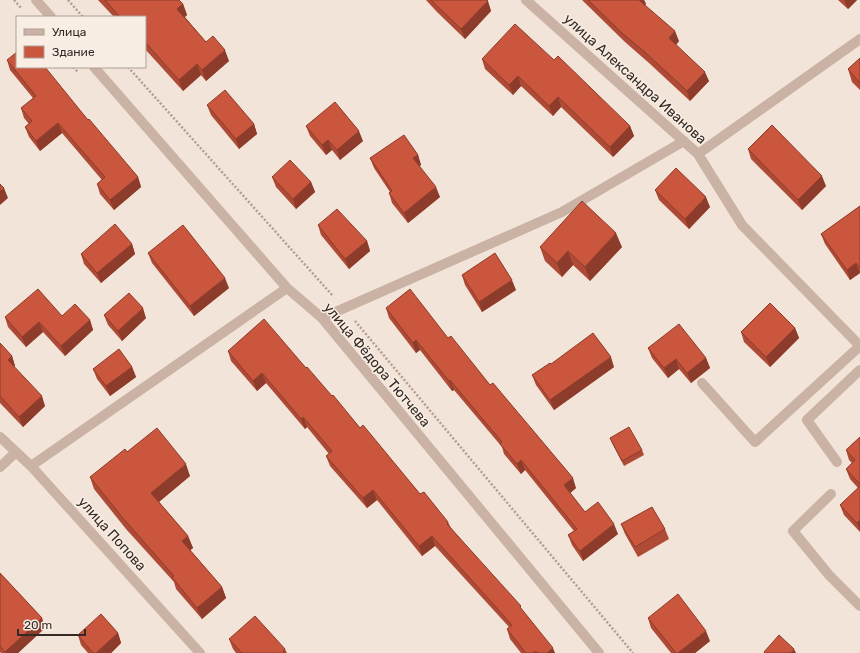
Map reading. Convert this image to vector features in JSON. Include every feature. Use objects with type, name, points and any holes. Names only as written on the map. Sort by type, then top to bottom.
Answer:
[{"type":"street","points":[[36,0],[50,16]]},
{"type":"street","name":"улица Александра Иванова","points":[[526,0],[698,154],[742,225],[860,346]]},
{"type":"street","points":[[698,154],[860,40]]},
{"type":"street","name":"улица Фёдора Тютчева","points":[[95,68],[287,288],[322,318],[599,653]]},
{"type":"street","points":[[322,318],[562,212],[684,141]]},
{"type":"street","points":[[32,466],[287,288]]},
{"type":"street","points":[[702,383],[755,442],[860,346]]},
{"type":"street","points":[[837,462],[807,420],[860,370]]},
{"type":"street","name":"улица Попова","points":[[0,438],[32,466],[200,653]]},
{"type":"street","points":[[0,467],[16,452]]},
{"type":"street","points":[[831,494],[793,531],[829,575],[860,606]]},
{"type":"path","points":[[68,0],[82,16]]},
{"type":"path","points":[[74,68],[78,73]]},
{"type":"path","points":[[129,68],[344,308],[633,653]]},
{"type":"building","points":[[105,0],[179,0],[183,4],[177,9],[206,42],[213,36],[225,50],[202,70],[197,64],[179,80],[146,43],[146,16],[119,16]]},
{"type":"building","points":[[431,0],[487,0],[488,1],[461,29]]},
{"type":"building","points":[[588,0],[639,0],[675,31],[669,38],[705,72],[687,91],[622,33]]},
{"type":"building","points":[[515,24],[554,60],[558,56],[630,126],[610,147],[558,97],[549,106],[518,76],[509,85],[482,59]]},
{"type":"building","points":[[16,53],[16,68],[46,68],[88,120],[89,119],[138,177],[110,200],[97,184],[105,177],[58,123],[36,141],[25,127],[32,121],[21,108],[36,96],[7,60]]},
{"type":"building","points":[[860,58],[860,83],[848,69]]},
{"type":"building","points":[[225,90],[254,124],[236,139],[207,105]]},
{"type":"building","points":[[335,102],[359,131],[337,150],[328,140],[322,145],[306,126]]},
{"type":"building","points":[[772,125],[822,176],[798,200],[748,149]]},
{"type":"building","points":[[404,135],[418,155],[413,158],[436,187],[404,213],[389,193],[392,191],[370,158]]},
{"type":"building","points":[[290,160],[311,182],[293,199],[272,177]]},
{"type":"building","points":[[676,168],[706,197],[685,219],[655,190]]},
{"type":"building","points":[[0,184],[4,188],[0,192]]},
{"type":"building","points":[[582,201],[616,233],[585,267],[568,251],[557,263],[540,247]]},
{"type":"building","points":[[860,206],[860,267],[856,263],[847,270],[821,234]]},
{"type":"building","points":[[337,209],[367,241],[345,259],[318,225]]},
{"type":"building","points":[[115,224],[132,244],[97,273],[81,254]]},
{"type":"building","points":[[183,225],[225,278],[190,306],[148,253]]},
{"type":"building","points":[[495,253],[512,280],[479,302],[462,275]]},
{"type":"building","points":[[38,289],[62,316],[75,304],[90,320],[61,346],[39,322],[22,337],[5,317]]},
{"type":"building","points":[[410,289],[448,338],[451,336],[490,385],[493,383],[573,478],[564,485],[585,512],[598,502],[614,524],[580,551],[568,535],[577,529],[521,460],[517,464],[500,444],[502,442],[450,380],[449,381],[416,340],[413,343],[386,308]]},
{"type":"building","points":[[129,293],[143,308],[118,331],[104,315]]},
{"type":"building","points":[[770,303],[795,328],[766,357],[741,332]]},
{"type":"building","points":[[264,319],[306,368],[307,367],[332,396],[333,395],[360,428],[363,425],[420,494],[424,492],[448,522],[447,524],[521,606],[520,607],[553,648],[547,653],[538,653],[536,651],[533,653],[526,653],[507,629],[512,625],[432,536],[419,546],[373,490],[363,498],[326,456],[332,451],[303,417],[301,419],[262,373],[253,381],[228,351]]},
{"type":"building","points":[[679,324],[706,358],[687,373],[676,359],[664,368],[648,348]]},
{"type":"building","points":[[593,333],[611,357],[550,400],[532,375],[550,363],[551,364]]},
{"type":"building","points":[[0,343],[12,356],[8,360],[42,396],[19,417],[0,396]]},
{"type":"building","points":[[119,349],[132,367],[106,386],[93,369]]},
{"type":"building","points":[[629,427],[642,450],[622,461],[610,438]]},
{"type":"building","points":[[157,428],[186,464],[151,493],[188,536],[182,541],[222,587],[197,608],[172,577],[174,576],[122,517],[90,477],[125,449],[127,452]]},
{"type":"building","points":[[860,437],[860,484],[846,469],[855,460],[846,450]]},
{"type":"building","points":[[860,486],[860,520],[857,523],[840,505]]},
{"type":"building","points":[[652,507],[665,529],[635,547],[621,524]]},
{"type":"building","points":[[0,573],[42,618],[5,652],[0,646]]},
{"type":"building","points":[[678,594],[706,631],[676,653],[648,618]]},
{"type":"building","points":[[101,614],[118,633],[96,653],[93,653],[78,635]]},
{"type":"building","points":[[255,616],[285,649],[283,651],[285,653],[242,653],[229,639]]},
{"type":"building","points":[[779,635],[794,649],[791,653],[765,653],[764,652]]}]
